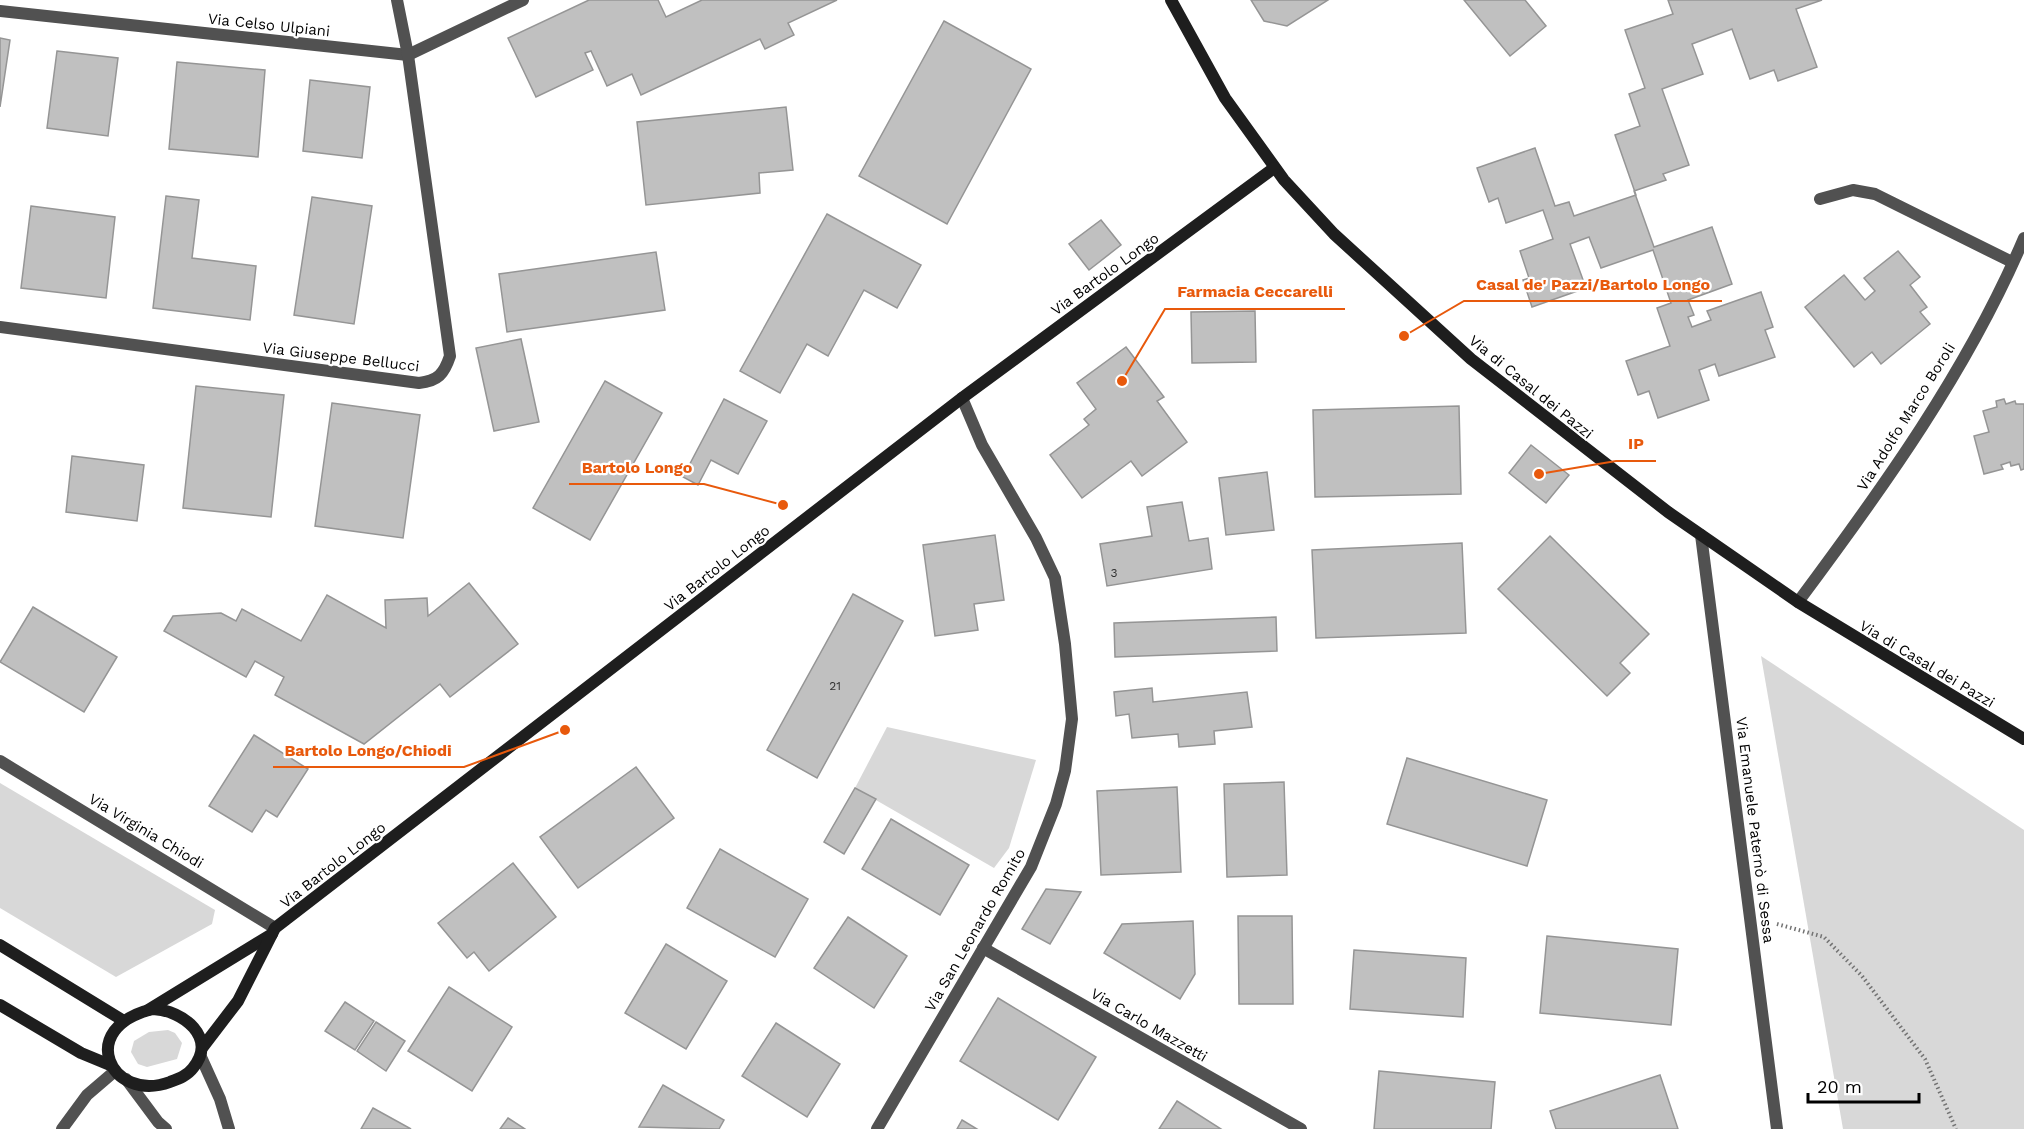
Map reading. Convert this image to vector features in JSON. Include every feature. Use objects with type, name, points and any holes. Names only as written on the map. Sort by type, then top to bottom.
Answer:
[{"type":"street","name":"Via Giuseppe Bellucci","points":[[0,327],[419,383],[433,381],[440,376],[450,356],[408,55],[398,0]]},
{"type":"street","points":[[408,55],[522,0]]},
{"type":"street","name":"Via di Casal dei Pazzi","points":[[1171,0],[1214,81],[1274,168],[1341,240],[1471,359],[1607,466],[1798,602],[2024,739]]},
{"type":"street","name":"Via Celso Ulpiani","points":[[0,10],[408,55]]},
{"type":"street","name":"Via Bartolo Longo","points":[[147,1011],[274,931],[962,398],[1274,168]]},
{"type":"street","points":[[1820,199],[1853,190],[1875,194],[2012,262]]},
{"type":"street","name":"Via Adolfo Marco Boroli","points":[[1798,602],[1918,433],[1961,361],[2024,238]]},
{"type":"street","name":"Via San Leonardo Romito","points":[[877,1129],[1031,867],[1056,804],[1065,771],[1072,719],[1065,644],[1054,578],[1036,538],[982,444],[962,398]]},
{"type":"street","name":"Via Emanuele Paternò di Sessa","points":[[1701,535],[1777,1129]]},
{"type":"street","name":"Via Virginia Chiodi","points":[[0,761],[274,931]]},
{"type":"street","points":[[0,1005],[81,1053],[142,1085],[165,1084],[188,1074],[238,1001],[274,931]]},
{"type":"street","points":[[0,945],[124,1021]]},
{"type":"street","name":"Via Carlo Mazzetti","points":[[983,948],[1301,1129]]},
{"type":"street","points":[[166,1129],[117,1072],[108,1053],[110,1039],[117,1026],[147,1011],[166,1011],[185,1018],[195,1027],[201,1052],[229,1129]]},
{"type":"street","points":[[62,1129],[87,1095],[117,1072]]},
{"type":"path","points":[[1750,915],[1824,937],[1840,952],[1862,976],[1925,1059],[1956,1129]]},
{"type":"shaded area","points":[[1761,656],[2024,830],[2024,1129],[1843,1129]]},
{"type":"shaded area","points":[[887,727],[1036,760],[1009,848],[994,868],[855,788]]},
{"type":"shaded area","points":[[0,783],[215,910],[212,924],[116,977],[0,908]]},
{"type":"shaded area","points":[[168,1030],[175,1033],[182,1043],[177,1059],[147,1067],[138,1064],[131,1052],[134,1041],[149,1032]]},
{"type":"building","points":[[589,0],[658,0],[666,17],[702,0],[837,0],[788,23],[794,35],[765,49],[760,39],[641,95],[632,74],[607,86],[591,51],[585,53],[593,70],[536,97],[508,38]]},
{"type":"building","points":[[1251,0],[1328,0],[1287,26],[1264,21]]},
{"type":"building","points":[[1464,0],[1525,0],[1546,26],[1510,56]]},
{"type":"building","points":[[1668,0],[1822,0],[1796,9],[1817,67],[1778,81],[1774,70],[1750,79],[1732,29],[1692,44],[1703,74],[1662,89],[1689,165],[1663,174],[1666,180],[1635,191],[1615,135],[1640,126],[1629,94],[1645,88],[1625,30],[1673,14]]},
{"type":"building","points":[[944,21],[1031,69],[947,224],[859,176]]},
{"type":"building","points":[[0,38],[10,40],[0,107]]},
{"type":"building","points":[[57,51],[118,58],[108,136],[47,128]]},
{"type":"building","points":[[177,62],[265,70],[258,157],[169,149]]},
{"type":"building","points":[[310,80],[370,87],[362,158],[303,151]]},
{"type":"building","points":[[786,107],[793,170],[759,173],[760,193],[646,205],[637,122]]},
{"type":"building","points":[[1535,148],[1555,206],[1569,202],[1574,216],[1635,195],[1654,247],[1712,227],[1732,284],[1688,300],[1694,315],[1688,317],[1692,327],[1711,320],[1707,311],[1761,292],[1773,327],[1765,330],[1775,357],[1719,376],[1715,364],[1699,370],[1709,400],[1658,418],[1649,391],[1638,395],[1626,361],[1670,346],[1657,308],[1671,303],[1653,250],[1601,268],[1589,237],[1570,244],[1586,288],[1532,307],[1523,280],[1529,278],[1520,251],[1553,239],[1543,210],[1506,223],[1498,198],[1489,202],[1477,168]]},
{"type":"building","points":[[166,196],[199,200],[192,258],[256,266],[250,320],[153,308]]},
{"type":"building","points":[[312,197],[372,206],[354,324],[294,315]]},
{"type":"building","points":[[31,206],[115,217],[106,298],[21,288]]},
{"type":"building","points":[[827,214],[921,265],[897,308],[864,290],[828,356],[807,344],[780,393],[740,371]]},
{"type":"building","points":[[1101,220],[1121,245],[1089,270],[1069,244]]},
{"type":"building","points":[[1898,251],[1920,277],[1910,285],[1927,307],[1920,312],[1930,324],[1881,364],[1872,352],[1854,367],[1805,307],[1844,275],[1865,300],[1875,291],[1864,278]]},
{"type":"building","points":[[656,252],[665,310],[507,332],[499,274]]},
{"type":"building","points":[[1255,311],[1256,362],[1192,363],[1191,312]]},
{"type":"building","points":[[521,339],[539,422],[494,431],[476,348]]},
{"type":"building","points":[[1126,347],[1164,397],[1157,401],[1187,442],[1142,476],[1131,461],[1082,498],[1050,455],[1089,425],[1084,419],[1096,409],[1077,383]]},
{"type":"building","points":[[605,381],[662,413],[590,540],[533,508]]},
{"type":"building","points":[[196,386],[284,395],[271,517],[183,508]]},
{"type":"building","points":[[724,399],[767,421],[738,474],[711,460],[698,485],[683,477]]},
{"type":"building","points":[[2004,399],[2006,404],[2015,401],[2016,404],[2024,404],[2024,469],[2021,470],[2019,464],[2011,466],[2010,462],[2001,465],[2003,469],[1984,474],[1974,436],[1989,432],[1983,411],[1997,407],[1996,401]]},
{"type":"building","points":[[332,403],[420,415],[403,538],[315,526]]},
{"type":"building","points":[[1459,406],[1461,494],[1315,497],[1313,410]]},
{"type":"building","points":[[1531,445],[1569,475],[1546,503],[1509,473]]},
{"type":"building","points":[[72,456],[144,465],[137,521],[66,512]]},
{"type":"building","points":[[1267,472],[1274,530],[1226,535],[1219,478]]},
{"type":"building","points":[[1182,502],[1189,541],[1208,538],[1212,569],[1107,586],[1100,544],[1152,536],[1147,507]]},
{"type":"building","points":[[995,535],[1004,600],[974,604],[978,630],[935,636],[923,545]]},
{"type":"building","points":[[1550,536],[1649,634],[1620,663],[1630,673],[1607,696],[1498,589]]},
{"type":"building","points":[[1462,543],[1466,633],[1316,638],[1312,550]]},
{"type":"building","points":[[469,583],[518,644],[450,697],[440,684],[364,744],[275,695],[284,677],[255,661],[246,677],[164,631],[173,616],[221,613],[236,621],[242,609],[301,641],[327,595],[386,628],[385,600],[427,598],[428,616]]},
{"type":"building","points":[[853,594],[903,621],[817,778],[767,750]]},
{"type":"building","points":[[33,607],[117,657],[84,712],[0,662]]},
{"type":"building","points":[[1276,617],[1277,651],[1115,657],[1114,623]]},
{"type":"building","points":[[1152,688],[1153,702],[1247,692],[1252,727],[1214,731],[1215,744],[1179,747],[1178,734],[1132,738],[1129,714],[1116,716],[1114,692]]},
{"type":"building","points":[[254,735],[308,769],[277,817],[266,810],[252,832],[209,806]]},
{"type":"building","points":[[1407,758],[1547,800],[1527,866],[1387,824]]},
{"type":"building","points":[[636,767],[674,818],[578,888],[540,837]]},
{"type":"building","points":[[1284,782],[1287,875],[1227,877],[1224,784]]},
{"type":"building","points":[[1177,787],[1181,872],[1101,875],[1097,791]]},
{"type":"building","points":[[855,788],[876,799],[844,854],[824,842]]},
{"type":"building","points":[[891,819],[969,865],[940,915],[862,869]]},
{"type":"building","points":[[720,849],[808,899],[775,957],[687,908]]},
{"type":"building","points":[[513,863],[556,917],[489,971],[474,952],[467,958],[438,923]]},
{"type":"building","points":[[1046,889],[1081,892],[1050,944],[1022,929]]},
{"type":"building","points":[[1238,916],[1292,916],[1293,1004],[1239,1004]]},
{"type":"building","points":[[848,917],[907,956],[874,1008],[814,968]]},
{"type":"building","points":[[1193,921],[1195,974],[1180,999],[1104,953],[1122,924]]},
{"type":"building","points":[[1547,936],[1678,949],[1671,1025],[1540,1013]]},
{"type":"building","points":[[666,944],[727,981],[686,1049],[625,1013]]},
{"type":"building","points":[[1354,950],[1466,958],[1463,1017],[1350,1009]]},
{"type":"building","points":[[449,987],[512,1027],[472,1091],[408,1051]]},
{"type":"building","points":[[998,998],[1096,1057],[1058,1120],[960,1061]]},
{"type":"building","points":[[345,1002],[374,1021],[355,1050],[325,1031]]},
{"type":"building","points":[[376,1022],[405,1041],[386,1071],[357,1051]]},
{"type":"building","points":[[776,1023],[840,1064],[807,1117],[742,1076]]},
{"type":"building","points":[[1379,1071],[1495,1082],[1491,1129],[1374,1129]]},
{"type":"building","points":[[1660,1075],[1678,1129],[1556,1129],[1550,1111]]},
{"type":"building","points":[[663,1085],[724,1120],[719,1129],[639,1127]]},
{"type":"building","points":[[1177,1101],[1221,1129],[1159,1129]]},
{"type":"building","points":[[373,1108],[411,1129],[361,1129]]},
{"type":"building","points":[[508,1118],[525,1129],[500,1129]]},
{"type":"building","points":[[962,1120],[977,1129],[957,1129]]},
{"type":"place","name":"Casal de' Pazzi/Bartolo Longo","points":[[1404,336]]},
{"type":"place","name":"Farmacia Ceccarelli","points":[[1122,381]]},
{"type":"place","name":"IP","points":[[1539,474]]},
{"type":"place","name":"Bartolo Longo","points":[[783,505]]},
{"type":"place","name":"Bartolo Longo/Chiodi","points":[[565,730]]}]
